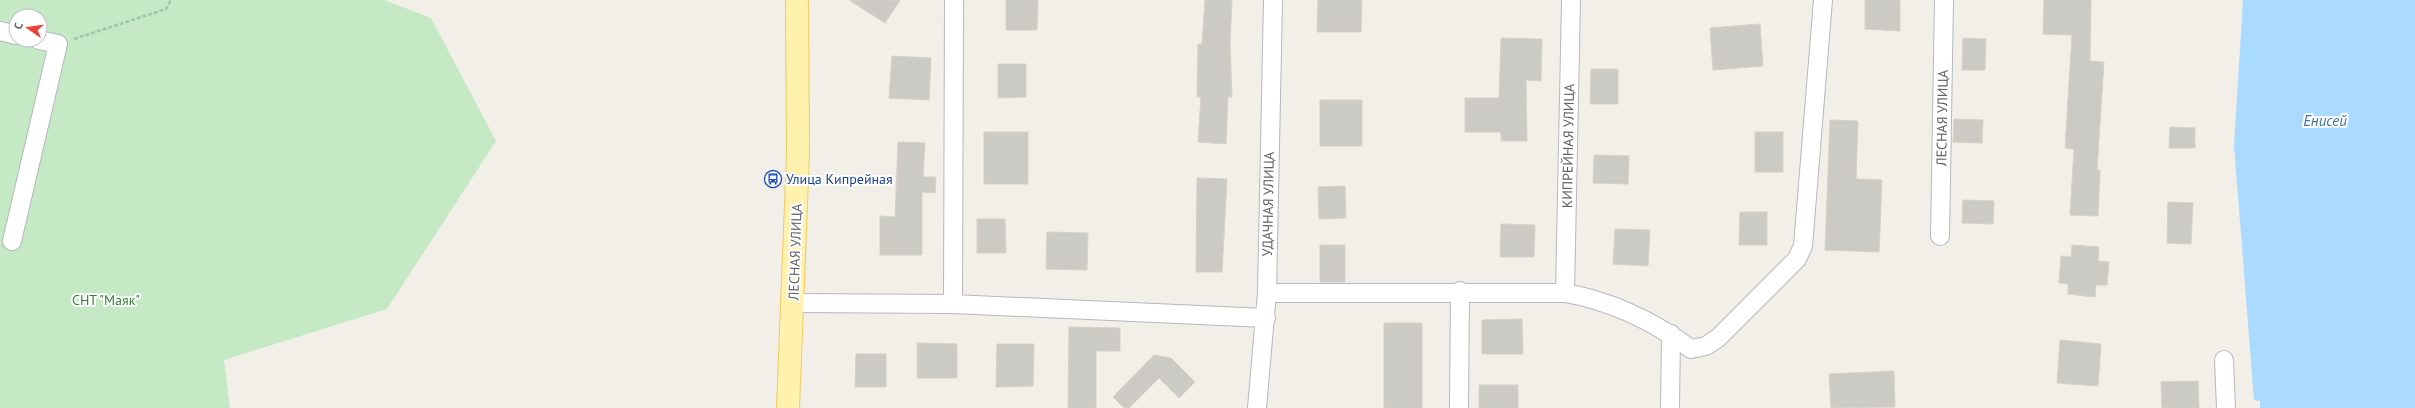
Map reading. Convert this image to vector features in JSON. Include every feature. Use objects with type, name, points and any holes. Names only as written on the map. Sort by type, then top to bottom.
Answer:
[{"type":"main road","name":"ЛЕСНАЯ УЛИЦА","points":[[788,408],[798,153],[797,0]]},
{"type":"street","points":[[953,304],[954,0]]},
{"type":"street","name":"УДАЧНАЯ УЛИЦА","points":[[1257,408],[1267,293],[1273,0]]},
{"type":"street","name":"КИПРЕЙНАЯ УЛИЦА","points":[[1565,293],[1571,0]]},
{"type":"street","points":[[1267,293],[1460,291],[1565,293],[1588,297],[1637,314],[1671,334],[1692,349],[1706,346],[1718,338],[1797,259],[1803,246],[1823,0]]},
{"type":"street","name":"ЛЕСНАЯ УЛИЦА","points":[[1940,236],[1944,0]]},
{"type":"street","points":[[12,241],[58,44],[48,42]]},
{"type":"street","points":[[1459,408],[1460,291]]},
{"type":"street","points":[[793,303],[953,304],[1266,318]]},
{"type":"street","points":[[1670,408],[1671,334]]},
{"type":"street","points":[[2224,360],[2226,408]]},
{"type":"path","points":[[58,44],[166,9],[171,0]]},
{"type":"green space","name":"СНТ \"Маяк\"","points":[[0,0],[384,0],[431,18],[496,141],[387,309],[224,360],[230,408],[0,408]]},
{"type":"water","name":"Енисей","points":[[2243,0],[2415,0],[2415,408],[2260,408],[2260,401],[2254,400],[2234,145]]},
{"type":"building","points":[[849,0],[900,0],[885,23]]},
{"type":"building","points":[[1006,0],[1038,0],[1037,30],[1006,30]]},
{"type":"building","points":[[1205,0],[1232,0],[1230,44],[1232,97],[1228,97],[1226,144],[1198,142],[1201,97],[1197,97],[1198,44],[1202,44]]},
{"type":"building","points":[[1318,0],[1362,0],[1361,32],[1317,32]]},
{"type":"building","points":[[1865,0],[1900,0],[1900,31],[1865,29]]},
{"type":"building","points":[[2044,0],[2091,0],[2090,61],[2104,62],[2097,170],[2100,170],[2098,216],[2070,215],[2074,149],[2065,148],[2072,35],[2043,34]]},
{"type":"building","points":[[1760,24],[1763,66],[1713,70],[1710,28]]},
{"type":"building","points":[[1501,38],[1542,39],[1541,81],[1526,80],[1527,141],[1501,141],[1501,132],[1465,132],[1465,98],[1499,98]]},
{"type":"building","points":[[1963,38],[1986,39],[1985,70],[1962,70]]},
{"type":"building","points":[[892,56],[931,58],[929,100],[889,98]]},
{"type":"building","points":[[998,64],[1026,64],[1026,97],[998,98]]},
{"type":"building","points":[[1591,69],[1618,69],[1618,104],[1590,104]]},
{"type":"building","points":[[1320,100],[1362,100],[1362,146],[1320,146]]},
{"type":"building","points":[[1954,119],[1983,120],[1982,143],[1953,142]]},
{"type":"building","points":[[1830,120],[1858,121],[1856,179],[1882,180],[1879,252],[1825,250]]},
{"type":"building","points":[[2170,127],[2195,128],[2195,148],[2169,148]]},
{"type":"building","points":[[984,132],[1028,132],[1028,184],[984,184]]},
{"type":"building","points":[[1755,132],[1783,132],[1783,172],[1755,172]]},
{"type":"building","points":[[898,142],[925,143],[923,177],[936,177],[935,193],[922,192],[922,255],[880,255],[880,216],[895,217]]},
{"type":"building","points":[[1594,155],[1629,156],[1628,184],[1593,183]]},
{"type":"building","points":[[1197,178],[1227,179],[1222,272],[1196,272]]},
{"type":"building","points":[[1345,186],[1346,218],[1319,219],[1318,187]]},
{"type":"building","points":[[1963,200],[1994,201],[1993,224],[1962,223]]},
{"type":"building","points":[[2168,202],[2193,203],[2191,244],[2167,243]]},
{"type":"building","points":[[1740,212],[1767,212],[1767,245],[1739,245]]},
{"type":"building","points":[[977,219],[1005,219],[1006,253],[977,253]]},
{"type":"building","points":[[1501,224],[1535,225],[1534,257],[1500,257]]},
{"type":"building","points":[[1615,229],[1650,230],[1648,266],[1613,264]]},
{"type":"building","points":[[1047,232],[1088,233],[1087,270],[1046,269]]},
{"type":"building","points":[[1320,245],[1345,245],[1345,282],[1320,282]]},
{"type":"building","points":[[2072,245],[2099,247],[2098,261],[2109,262],[2107,285],[2096,285],[2095,297],[2068,294],[2068,284],[2059,283],[2061,256],[2071,257]]},
{"type":"building","points":[[1522,319],[1523,354],[1482,354],[1482,320]]},
{"type":"building","points":[[1384,323],[1422,323],[1422,408],[1384,408]]},
{"type":"building","points":[[1069,327],[1120,328],[1120,351],[1096,351],[1096,408],[1068,408]]},
{"type":"building","points":[[2060,340],[2101,344],[2098,386],[2057,383]]},
{"type":"building","points":[[917,343],[957,344],[957,378],[917,378]]},
{"type":"building","points":[[997,344],[1034,344],[1033,386],[996,387]]},
{"type":"building","points":[[856,354],[886,354],[886,387],[855,387]]},
{"type":"building","points":[[1154,355],[1171,358],[1195,382],[1179,398],[1159,378],[1129,408],[1124,408],[1113,397]]},
{"type":"building","points":[[1894,371],[1895,407],[1831,408],[1829,374]]},
{"type":"building","points":[[2198,381],[2199,408],[2162,408],[2161,382]]},
{"type":"building","points":[[1479,385],[1518,385],[1518,408],[1479,408]]},
{"type":"place","name":"Улица Кипрейная","points":[[773,179]]}]
